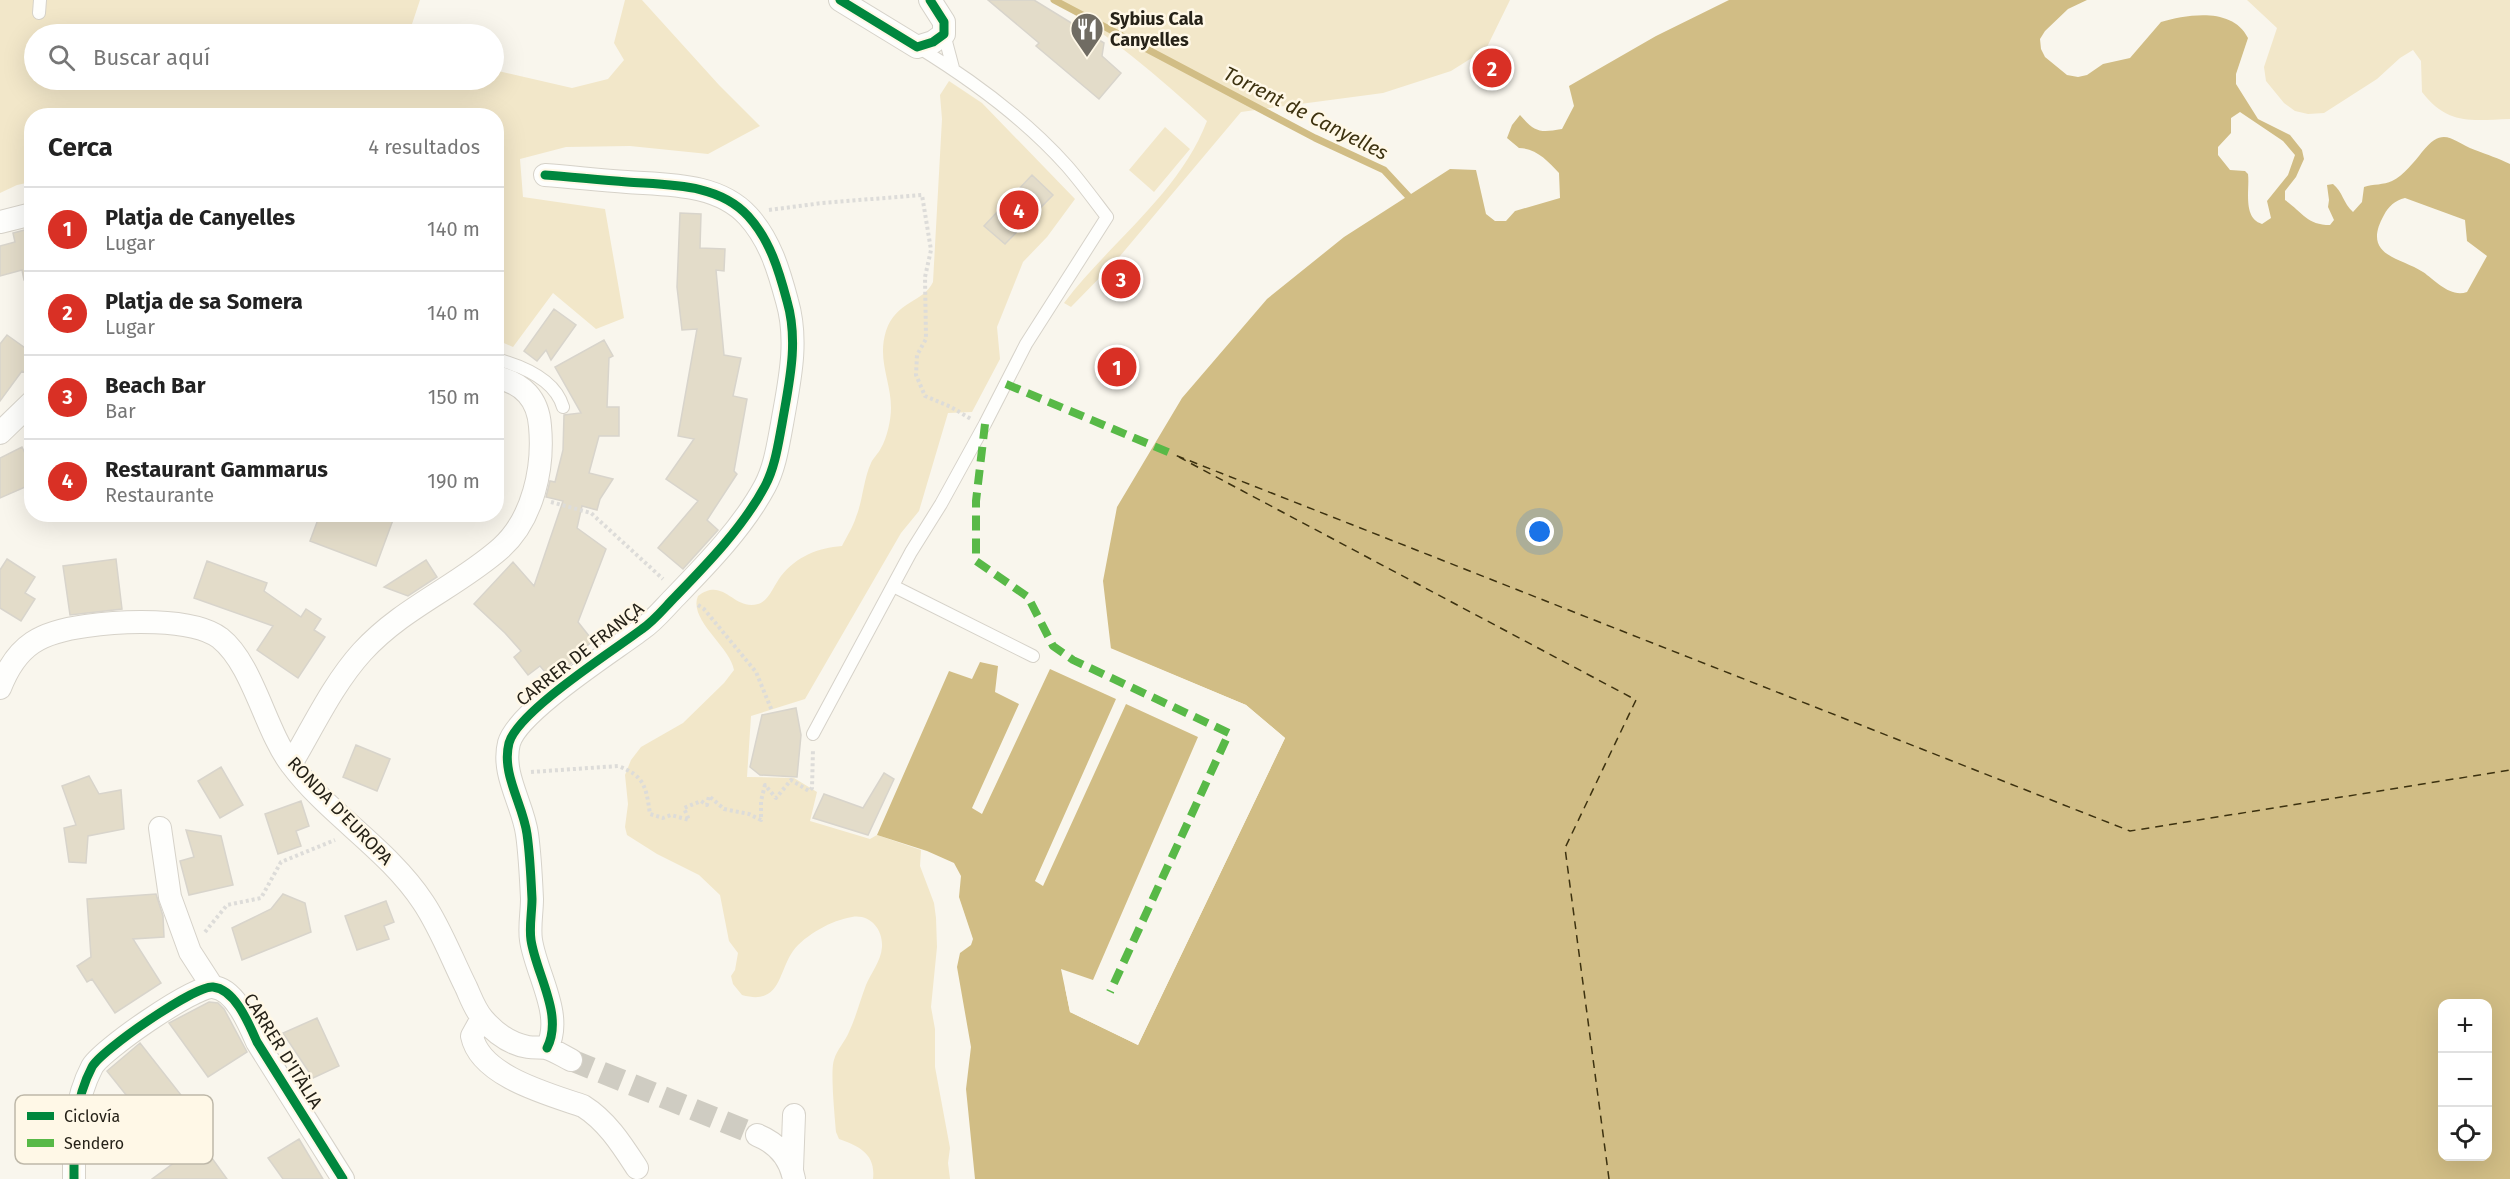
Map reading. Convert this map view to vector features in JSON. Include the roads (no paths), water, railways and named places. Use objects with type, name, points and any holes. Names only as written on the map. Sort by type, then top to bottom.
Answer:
[{"type":"street","points":[[840,0],[917,46],[933,42],[944,34],[945,22],[930,0]]},
{"type":"street","name":"CARRER DE FRANÇA","points":[[544,175],[693,188],[718,195],[748,216],[776,261],[790,312],[793,342],[791,374],[777,450],[765,486],[741,521],[710,559],[646,626],[584,670],[526,717],[514,731],[509,744],[510,775],[527,832],[532,900],[530,938],[552,1016],[550,1042],[547,1048]]},
{"type":"street","points":[[0,222],[24,216]]},
{"type":"street","points":[[291,764],[343,677],[384,630],[502,547],[516,530],[533,497],[539,474],[540,415],[534,400],[524,389],[504,379]]},
{"type":"street","points":[[0,433],[24,410]]},
{"type":"street","name":"RONDA D'EUROPA","points":[[0,688],[14,661],[34,640],[76,627],[141,622],[207,631],[229,647],[291,764],[349,825],[400,873],[424,902],[482,1018],[498,1035],[512,1042],[528,1047],[547,1048],[571,1060]]},
{"type":"street","name":"CARRER D'ITÀLIA","points":[[160,828],[170,897],[190,952],[212,986],[224,990],[248,1021],[257,1042],[343,1179]]},
{"type":"street","points":[[81,1095],[93,1065],[127,1036],[188,994],[212,986]]},
{"type":"street","points":[[482,1018],[472,1036],[474,1045],[480,1054],[514,1080],[583,1106],[592,1112],[617,1137],[637,1168]]},
{"type":"street","points":[[793,1174],[794,1115]]},
{"type":"street","points":[[758,1135],[768,1139],[780,1149],[793,1174]]},
{"type":"street","points":[[74,1164],[74,1179]]},
{"type":"lane","points":[[39,13],[40,0]]},
{"type":"lane","points":[[944,34],[952,68]]},
{"type":"lane","points":[[813,734],[892,586],[985,424],[1026,344],[1107,217],[1066,165],[1011,113],[952,68],[917,46]]},
{"type":"lane","points":[[504,361],[514,364],[541,379],[560,396],[562,407]]},
{"type":"lane","points":[[892,586],[1033,656]]},
{"type":"waterway","name":"Torrent de Canyelles","points":[[1054,0],[1315,138],[1384,170],[1409,197]]},
{"type":"tunnel","points":[[571,1060],[757,1135]]},
{"type":"place","name":"Sybius Cala Canyelles","points":[[1087,58]]},
{"type":"place","name":"Platja de sa Somera","points":[[1492,68]]},
{"type":"place","name":"Restaurant Gammarus","points":[[1019,210]]},
{"type":"place","name":"Beach Bar","points":[[1121,279]]},
{"type":"place","name":"Platja de Canyelles","points":[[1117,367]]}]
